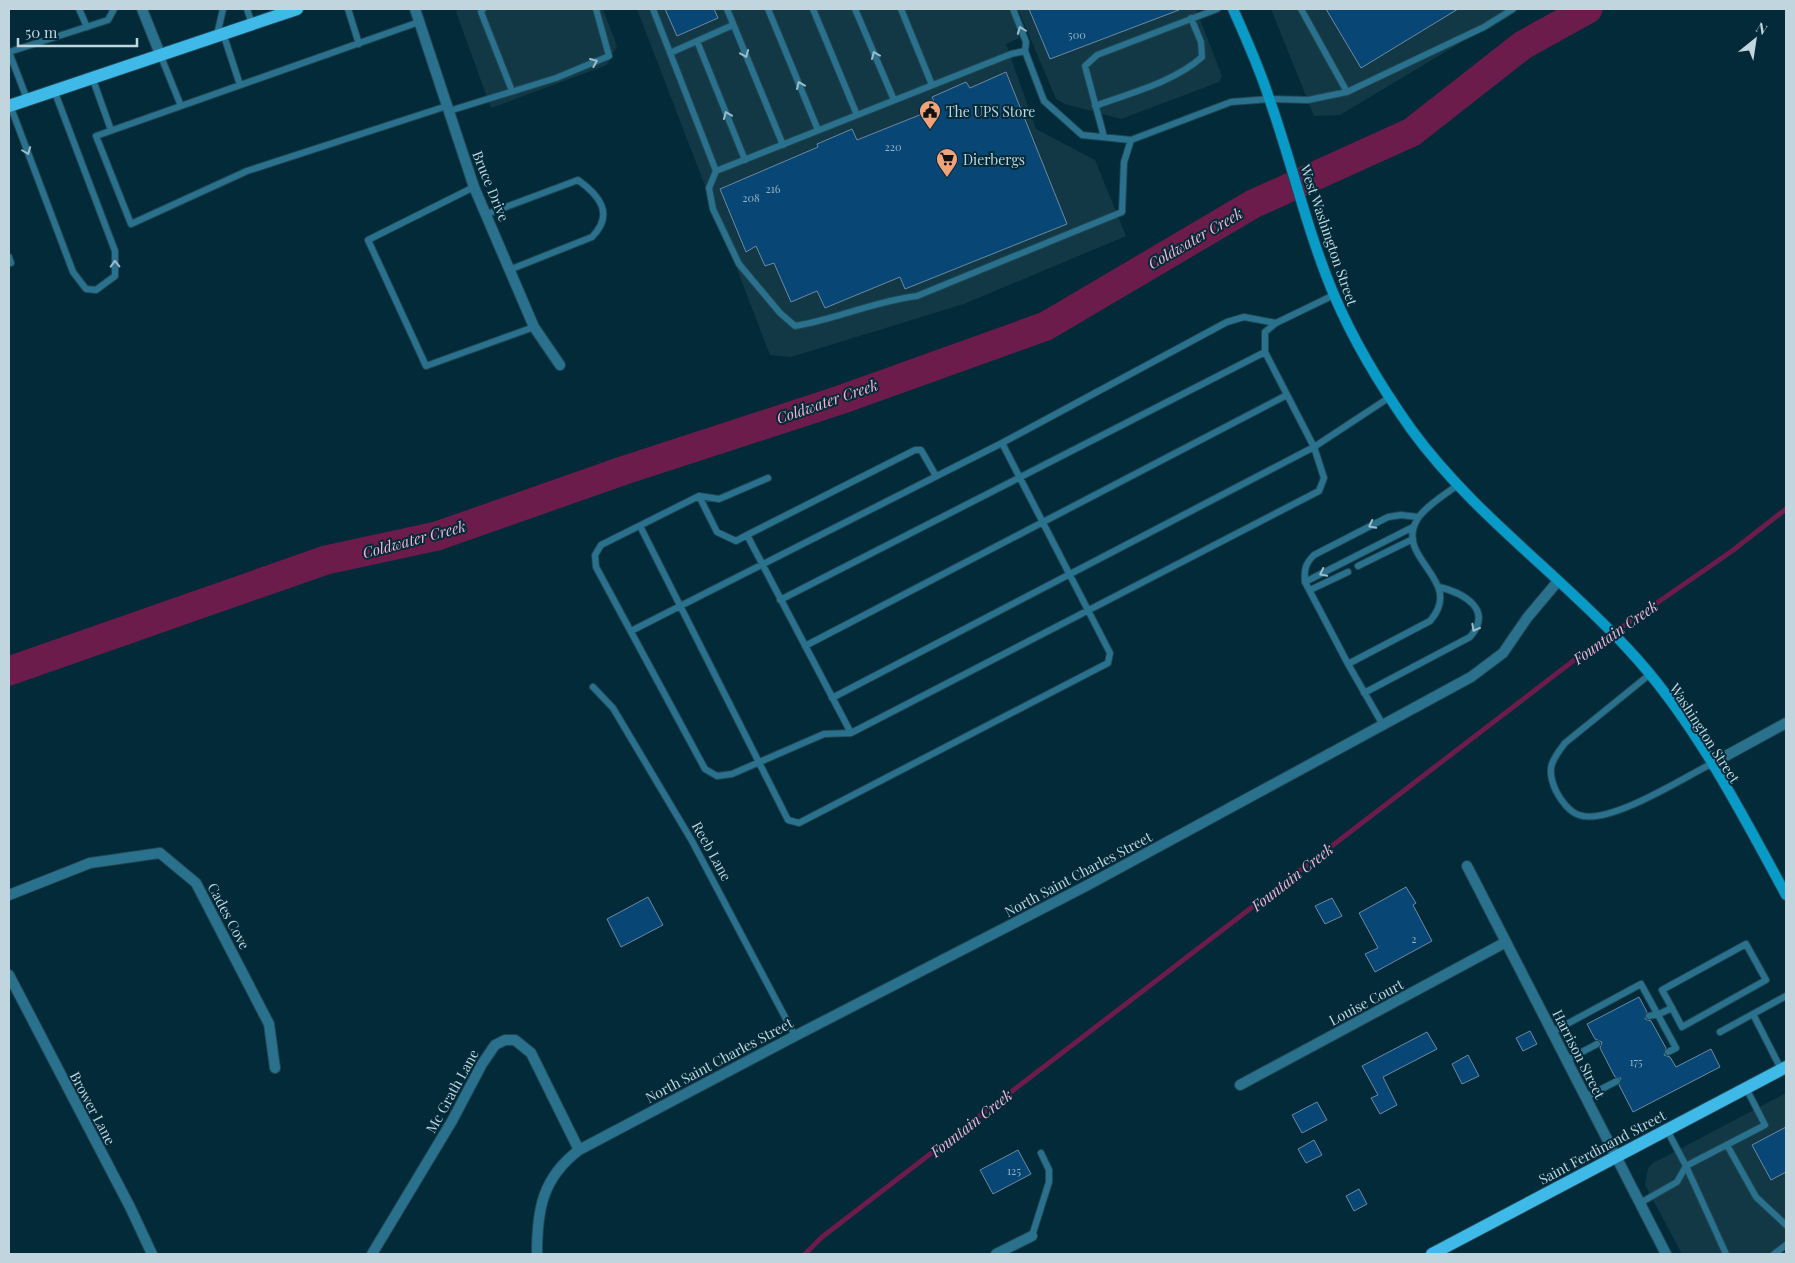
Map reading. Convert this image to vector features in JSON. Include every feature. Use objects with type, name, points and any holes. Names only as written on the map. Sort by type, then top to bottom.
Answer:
[{"type":"main road","points":[[9,105],[297,9]]},
{"type":"main road","name":"West Washington Street","points":[[1233,9],[1270,99],[1306,218],[1334,295],[1348,326],[1412,430],[1458,485],[1497,525],[1558,582]]},
{"type":"main road","name":"Washington Street","points":[[1558,582],[1574,593],[1630,651],[1680,714],[1786,895]]},
{"type":"main road","name":"Saint Ferdinand Street","points":[[1432,1254],[1784,1068]]},
{"type":"street","points":[[142,9],[160,54]]},
{"type":"street","name":"Bruce Drive","points":[[415,9],[474,186],[534,328],[560,365]]},
{"type":"street","name":"North Saint Charles Street","points":[[537,1254],[537,1227],[542,1198],[554,1173],[579,1150],[794,1036],[1086,886],[1471,678],[1503,653],[1527,618],[1558,582]]},
{"type":"street","points":[[1711,764],[1786,723]]},
{"type":"street","name":"Cades Cove","points":[[9,895],[90,863],[160,853],[196,883],[270,1024],[275,1068]]},
{"type":"street","name":"Harrison Street","points":[[1467,866],[1666,1254]]},
{"type":"street","name":"Louise Court","points":[[1240,1086],[1506,942]]},
{"type":"street","name":"Brower Lane","points":[[9,976],[152,1254]]},
{"type":"street","name":"Mc Grath Lane","points":[[372,1254],[452,1121],[482,1064],[495,1045],[505,1040],[515,1040],[531,1053],[579,1150]]},
{"type":"street","points":[[996,1254],[1032,1236]]},
{"type":"lane","points":[[79,9],[87,27]]},
{"type":"lane","points":[[27,99],[9,51],[108,20],[114,9]]},
{"type":"lane","points":[[222,9],[220,34],[240,85]]},
{"type":"lane","points":[[247,9],[252,24]]},
{"type":"lane","points":[[348,9],[359,44]]},
{"type":"lane","points":[[483,9],[481,12],[512,92]]},
{"type":"lane","points":[[419,22],[96,136],[131,224],[247,171],[448,109],[512,92],[608,56],[596,9]]},
{"type":"lane","points":[[653,9],[716,171],[709,188],[713,209],[739,264],[780,313],[795,326],[819,322],[889,300],[917,296],[1122,212],[1124,162],[1131,140]]},
{"type":"lane","points":[[727,9],[783,145]]},
{"type":"lane","points":[[768,9],[818,130]]},
{"type":"lane","points":[[812,9],[857,115]]},
{"type":"lane","points":[[856,9],[894,100]]},
{"type":"lane","points":[[901,9],[932,85]]},
{"type":"lane","points":[[1013,9],[1026,42],[1025,51],[1044,101],[1082,135],[1131,140],[1231,102],[1270,99],[1308,100],[1347,92],[1484,26],[1513,9]]},
{"type":"lane","points":[[1104,137],[1085,66],[1097,54],[1217,9]]},
{"type":"lane","points":[[1301,9],[1347,92]]},
{"type":"lane","points":[[1095,106],[1158,82],[1192,66],[1202,57],[1201,42],[1191,18]]},
{"type":"lane","points":[[670,52],[733,25]]},
{"type":"lane","points":[[697,41],[745,160]]},
{"type":"lane","points":[[716,171],[1011,54],[1025,51]]},
{"type":"lane","points":[[160,54],[181,106]]},
{"type":"lane","points":[[92,78],[111,130]]},
{"type":"lane","points":[[9,105],[72,272],[86,289],[96,290],[115,276],[115,251],[54,90]]},
{"type":"lane","points":[[487,214],[578,180],[594,191],[600,202],[604,216],[601,228],[592,237],[510,270]]},
{"type":"lane","points":[[474,186],[368,240],[426,366],[534,328]]},
{"type":"lane","points":[[768,478],[719,499],[699,496],[601,545],[595,555],[596,568],[705,769],[717,776],[732,774],[824,734],[851,733],[1319,491],[1324,478],[1314,447],[1265,352],[1265,332],[1276,323],[1334,295]]},
{"type":"lane","points":[[631,631],[1002,443],[1227,322],[1244,317],[1276,323]]},
{"type":"lane","points":[[780,600],[1265,352]]},
{"type":"lane","points":[[805,646],[1287,395]]},
{"type":"lane","points":[[832,698],[1314,447],[1390,397]]},
{"type":"lane","points":[[640,526],[788,820],[799,823],[1108,663],[1110,653],[1002,443]]},
{"type":"lane","points":[[699,496],[717,532],[736,541],[915,450],[922,450],[936,476]]},
{"type":"lane","points":[[1348,664],[1430,621],[1438,611],[1442,599],[1438,587],[1418,554],[1413,539],[1413,527],[1418,517],[1458,485]]},
{"type":"lane","points":[[1382,726],[1310,590],[1304,571],[1307,562],[1314,555],[1388,517],[1401,515],[1418,517]]},
{"type":"lane","points":[[1306,582],[1413,527]]},
{"type":"lane","points":[[748,535],[761,564],[851,733]]},
{"type":"lane","points":[[1358,566],[1413,539]]},
{"type":"lane","points":[[1310,590],[1348,572]]},
{"type":"lane","points":[[1364,693],[1470,637],[1477,629],[1479,618],[1475,606],[1465,597],[1438,587]]},
{"type":"lane","points":[[1649,675],[1565,743],[1554,756],[1549,777],[1560,800],[1578,815],[1597,818],[1621,811],[1711,764]]},
{"type":"lane","name":"Reeb Lane","points":[[593,687],[613,708],[692,841],[794,1036]]},
{"type":"lane","points":[[1746,944],[1766,980],[1682,1027],[1672,1008],[1662,990],[1746,944]]},
{"type":"lane","points":[[1552,1032],[1642,984],[1676,1048],[1668,1052]]},
{"type":"lane","points":[[1720,1032],[1786,996]]},
{"type":"lane","points":[[1649,1016],[1672,1008]]},
{"type":"lane","points":[[1753,1014],[1784,1068]]},
{"type":"lane","points":[[1567,1060],[1597,1044]]},
{"type":"lane","points":[[1586,1098],[1617,1081]]},
{"type":"lane","points":[[1640,1203],[1678,1182],[1686,1166],[1765,1125],[1746,1088]]},
{"type":"lane","points":[[1667,1130],[1686,1166],[1726,1254]]},
{"type":"lane","points":[[1727,1145],[1756,1197],[1786,1225]]},
{"type":"lane","points":[[1032,1236],[1049,1182],[1049,1170],[1041,1154]]},
{"type":"lane","points":[[1774,1254],[1786,1245]]},
{"type":"shaded area","points":[[458,9],[603,9],[617,46],[607,65],[491,108],[456,12]]},
{"type":"shaded area","points":[[637,9],[1196,9],[1222,76],[1219,82],[1121,119],[1065,104],[1056,99],[1019,11],[1019,38],[1006,44],[1036,129],[1095,160],[1126,236],[964,304],[791,357],[770,355]]},
{"type":"shaded area","points":[[1271,9],[1517,9],[1340,115],[1314,116]]},
{"type":"shaded area","points":[[1786,1093],[1786,1254],[1682,1254],[1645,1185],[1648,1168],[1653,1163]]},
{"type":"building","points":[[665,9],[714,9],[718,18],[677,36]]},
{"type":"building","points":[[1029,9],[1179,9],[1179,10],[1050,59]]},
{"type":"building","points":[[1326,9],[1458,9],[1361,68]]},
{"type":"building","points":[[1006,72],[1067,224],[905,289],[900,277],[825,308],[817,291],[791,302],[774,263],[765,266],[756,246],[746,252],[720,189],[818,147],[817,144],[852,129],[857,140],[937,108],[932,97],[966,82],[970,88]]},
{"type":"building","points":[[1406,887],[1416,903],[1413,905],[1432,941],[1375,972],[1365,954],[1378,948],[1359,913]]},
{"type":"building","points":[[648,897],[663,925],[621,947],[607,919]]},
{"type":"building","points":[[1332,898],[1342,916],[1325,924],[1315,906]]},
{"type":"building","points":[[1639,997],[1647,1012],[1645,1019],[1651,1021],[1666,1048],[1664,1055],[1670,1057],[1676,1067],[1711,1049],[1720,1067],[1633,1112],[1619,1085],[1621,1078],[1615,1077],[1600,1048],[1602,1042],[1595,1039],[1587,1024]]},
{"type":"building","points":[[1530,1031],[1537,1044],[1523,1051],[1516,1038]]},
{"type":"building","points":[[1427,1032],[1437,1049],[1383,1077],[1397,1105],[1380,1114],[1371,1098],[1378,1095],[1362,1066]]},
{"type":"building","points":[[1468,1055],[1479,1076],[1462,1084],[1452,1064]]},
{"type":"building","points":[[1317,1102],[1327,1120],[1302,1133],[1292,1115]]},
{"type":"building","points":[[1786,1127],[1786,1172],[1771,1180],[1752,1145]]},
{"type":"building","points":[[1314,1140],[1322,1155],[1306,1163],[1298,1149]]},
{"type":"building","points":[[1018,1150],[1031,1174],[993,1194],[980,1170]]},
{"type":"building","points":[[1359,1189],[1367,1204],[1354,1211],[1346,1196]]},
{"type":"waterway","name":"Coldwater Creek","points":[[9,671],[326,560],[437,536],[622,471],[840,400],[1046,326],[1253,204],[1412,132],[1523,45],[1588,9]]},
{"type":"waterway","name":"Fountain Creek","points":[[805,1254],[822,1237],[1573,661],[1732,551],[1786,509]]},
{"type":"place","name":"The UPS Store","points":[[930,130]]},
{"type":"place","name":"Dierbergs","points":[[947,178]]}]
